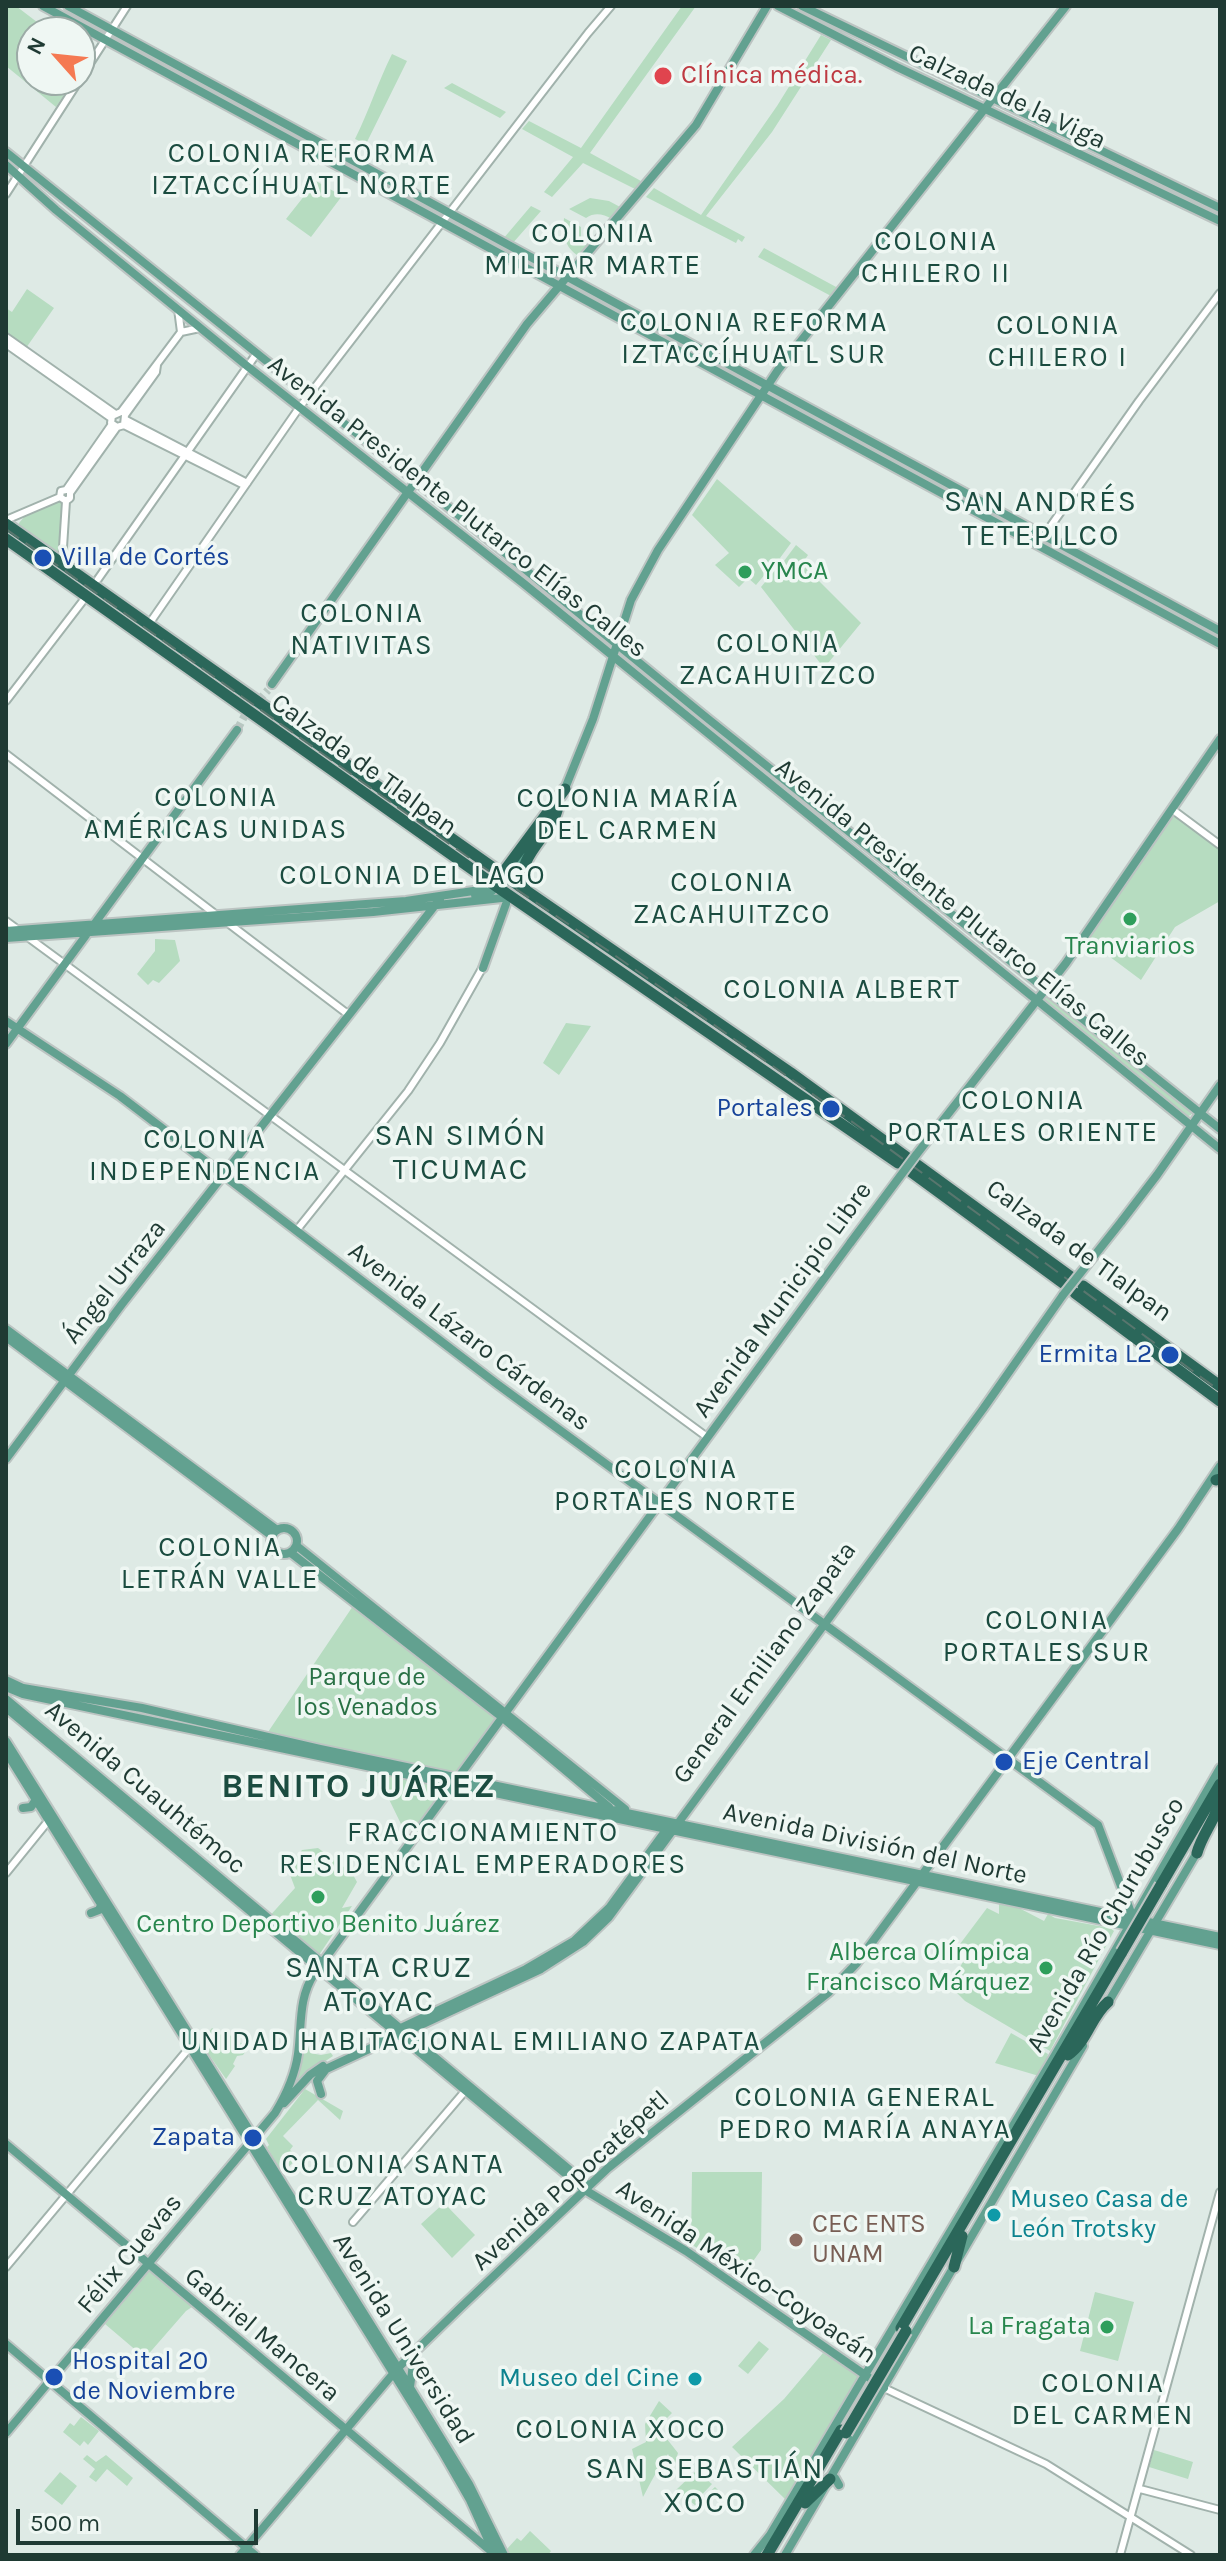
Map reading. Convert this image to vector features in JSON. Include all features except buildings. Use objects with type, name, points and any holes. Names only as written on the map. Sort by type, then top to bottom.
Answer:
[{"type":"highway","name":"Calzada de Tlalpan","points":[[6,522],[812,1088],[1067,1280],[910,1171]]},
{"type":"highway","name":"Calzada de Tlalpan","points":[[6,539],[482,876],[506,897],[898,1163]]},
{"type":"highway","points":[[510,874],[565,789]]},
{"type":"highway","points":[[526,890],[522,876],[524,866],[554,818],[558,806]]},
{"type":"highway","name":"Calzada de Tlalpan","points":[[1220,1386],[1079,1289],[1142,1344],[1220,1401]]},
{"type":"highway","points":[[1169,1855],[1220,1782]]},
{"type":"highway","points":[[1164,1887],[1220,1782]]},
{"type":"highway","points":[[904,2329],[938,2265],[1080,2024],[1220,1796]]},
{"type":"highway","points":[[1197,1853],[1220,1796]]},
{"type":"highway","points":[[770,2553],[962,2236],[1068,2055],[1130,1940]]},
{"type":"highway","points":[[1080,2024],[1082,2013],[1107,1963]]},
{"type":"highway","points":[[1068,2055],[1076,2050],[1100,2008],[1108,2002]]},
{"type":"highway","points":[[954,2267],[962,2236]]},
{"type":"highway","points":[[909,2300],[938,2265]]},
{"type":"highway","points":[[770,2553],[805,2503],[844,2431]]},
{"type":"highway","points":[[805,2503],[835,2482]]},
{"type":"main road","points":[[43,6],[442,222],[766,386],[1220,631]]},
{"type":"main road","points":[[68,6],[449,213],[760,395],[1220,644]]},
{"type":"main road","points":[[272,684],[527,324],[696,125],[767,6]]},
{"type":"main road","name":"Calzada de la Viga","points":[[778,6],[873,56],[1220,221]]},
{"type":"main road","name":"Calzada de la Viga","points":[[802,6],[1220,208]]},
{"type":"main road","points":[[510,874],[558,806],[593,719],[631,600],[644,572],[766,386],[1066,6]]},
{"type":"main road","points":[[873,56],[879,44]]},
{"type":"main road","points":[[271,128],[341,154]]},
{"type":"main road","name":"Avenida Presidente Plutarco Elías Calles","points":[[6,152],[1220,1129]]},
{"type":"main road","name":"Avenida Presidente Plutarco Elías Calles","points":[[6,165],[200,328],[613,656],[1220,1149]]},
{"type":"main road","points":[[6,1044],[237,730]]},
{"type":"main road","name":"Avenida Municipio Libre","points":[[253,2141],[275,2113],[294,2072],[299,2052],[301,2006],[307,1987],[320,1965],[851,1242],[1047,988],[1220,739]]},
{"type":"main road","points":[[222,918],[406,901],[480,890],[485,884],[482,876]]},
{"type":"main road","points":[[6,938],[91,928],[506,897],[483,968]]},
{"type":"main road","points":[[406,901],[438,902]]},
{"type":"main road","name":"Ángel Urraza","points":[[6,1459],[224,1174],[438,902]]},
{"type":"main road","points":[[6,931],[91,928]]},
{"type":"main road","name":"Avenida Lázaro Cárdenas","points":[[6,1021],[120,1096],[497,1384],[1101,1828],[1125,1899]]},
{"type":"main road","points":[[1199,1111],[1220,1079]]},
{"type":"main road","points":[[1199,1111],[1220,1085]]},
{"type":"main road","name":"Calzada de Tlalpan","points":[[812,1088],[857,1116],[1050,1255],[1196,1364],[1199,1370]]},
{"type":"main road","name":"Calzada de Tlalpan","points":[[817,1106],[821,1113],[1130,1339],[1142,1344]]},
{"type":"main road","name":"General Emiliano Zapata","points":[[275,2113],[322,2069],[526,1969],[574,1941],[609,1908],[673,1826],[1063,1295],[1148,1186],[1199,1111]]},
{"type":"main road","points":[[6,1329],[66,1378]]},
{"type":"main road","points":[[6,1337],[274,1533]]},
{"type":"main road","name":"Avenida Popocatépetl","points":[[1198,1501],[1202,1490],[1220,1466]]},
{"type":"main road","name":"Avenida Popocatépetl","points":[[243,2551],[396,2370],[587,2188],[829,1992],[856,1964],[1198,1501],[1219,1478]]},
{"type":"main road","points":[[284,1528],[292,1530],[297,1536],[294,1549],[285,1555],[275,1551],[271,1543],[274,1533],[284,1528]]},
{"type":"main road","points":[[294,1549],[629,1812]]},
{"type":"main road","name":"Avenida División del Norte","points":[[6,1680],[23,1688],[142,1708],[618,1818],[673,1826],[951,1882],[1130,1940]]},
{"type":"main road","name":"Avenida División del Norte","points":[[6,1687],[23,1694],[456,1780],[609,1807],[673,1826]]},
{"type":"main road","name":"Avenida Cuauhtémoc","points":[[6,1699],[320,1965]]},
{"type":"main road","name":"Avenida Cuauhtémoc","points":[[6,1708],[587,2188]]},
{"type":"main road","points":[[504,1715],[618,1818]]},
{"type":"main road","name":"Avenida Universidad","points":[[6,1741],[101,1905],[253,2141]]},
{"type":"main road","name":"Avenida Universidad","points":[[6,1752],[396,2370],[498,2553]]},
{"type":"main road","name":"Avenida Río Churubusco","points":[[785,2555],[835,2482],[870,2411],[1108,2002],[1141,1904],[1220,1768]]},
{"type":"main road","points":[[23,1808],[31,1807],[35,1801]]},
{"type":"main road","name":"Avenida Río Churubusco","points":[[754,2555],[770,2535],[1107,1963],[1130,1940],[1153,1926],[1220,1814]]},
{"type":"main road","name":"Avenida División del Norte","points":[[919,1878],[1130,1940],[1153,1926],[1220,1937]]},
{"type":"main road","points":[[932,1884],[931,1879],[951,1882]]},
{"type":"main road","points":[[1125,1899],[1141,1904],[1143,1909],[1161,1913]]},
{"type":"main road","points":[[1125,1899],[1130,1940]]},
{"type":"main road","points":[[91,1913],[99,1910],[101,1905]]},
{"type":"main road","name":"Avenida División del Norte","points":[[1153,1926],[1220,1945]]},
{"type":"main road","name":"Avenida Cuauhtémoc","points":[[400,2031],[466,2090],[587,2188]]},
{"type":"main road","points":[[253,2141],[322,2069]]},
{"type":"main road","points":[[321,2094],[317,2083],[322,2069]]},
{"type":"main road","name":"Félix Cuevas","points":[[6,2433],[253,2141]]},
{"type":"main road","name":"Gabriel Mancera","points":[[6,2144],[345,2430],[498,2553]]},
{"type":"main road","name":"Avenida México-Coyoacán","points":[[587,2188],[686,2251],[884,2388]]},
{"type":"main road","points":[[6,2344],[243,2551],[255,2555]]},
{"type":"main road","points":[[410,2357],[413,2364],[410,2388]]},
{"type":"main road","name":"Avenida Universidad","points":[[396,2370],[469,2484],[498,2553]]},
{"type":"main road","points":[[850,2397],[859,2395],[869,2400],[870,2411]]},
{"type":"street","points":[[6,194],[127,6]]},
{"type":"street","points":[[149,625],[299,408],[608,6]]},
{"type":"street","points":[[1028,540],[1043,537],[1220,293]]},
{"type":"street","points":[[178,309],[181,332]]},
{"type":"street","points":[[62,563],[61,491],[68,491],[156,372],[157,365],[181,332],[200,328]]},
{"type":"street","points":[[6,337],[119,419]]},
{"type":"street","points":[[6,344],[119,419],[242,484],[247,483]]},
{"type":"street","points":[[98,579],[257,353]]},
{"type":"street","points":[[6,522],[63,499]]},
{"type":"street","points":[[17,532],[18,521],[26,512]]},
{"type":"street","points":[[6,701],[82,602]]},
{"type":"street","points":[[6,754],[315,990],[350,1013]]},
{"type":"street","points":[[1173,810],[1220,845]]},
{"type":"street","points":[[296,1231],[423,1068],[488,959],[507,912],[513,906],[506,897]]},
{"type":"street","points":[[6,921],[707,1437]]},
{"type":"street","points":[[6,1873],[50,1818]]},
{"type":"street","points":[[6,2267],[190,2047]]},
{"type":"street","points":[[353,2222],[466,2090]]},
{"type":"street","points":[[1120,2555],[1220,2192]]},
{"type":"street","points":[[884,2388],[1046,2464],[1191,2555]]},
{"type":"street","points":[[1140,2489],[1220,2510]]},
{"type":"street","points":[[1114,2518],[1118,2509]]},
{"type":"green space","points":[[6,6],[16,6],[29,16],[16,16],[16,74],[6,66]]},
{"type":"green space","points":[[682,6],[696,6],[590,153],[641,181],[635,189],[583,163],[552,197],[544,192],[573,157],[522,129],[529,121],[581,148]]},
{"type":"green space","points":[[821,35],[831,40],[772,132],[706,216],[745,237],[742,242],[738,239],[736,243],[646,197],[654,188],[701,215],[777,106]]},
{"type":"green space","points":[[392,54],[407,61],[366,144],[355,139]]},
{"type":"green space","points":[[452,83],[506,112],[500,118],[444,88]]},
{"type":"green space","points":[[43,96],[63,96],[56,107]]},
{"type":"green space","points":[[316,181],[342,196],[311,237],[286,219]]},
{"type":"green space","points":[[590,198],[609,201],[622,208],[612,219],[599,214],[586,218],[569,209]]},
{"type":"green space","points":[[531,206],[541,211],[512,244],[503,239]]},
{"type":"green space","points":[[564,218],[581,227],[581,238],[589,246],[579,256],[570,249],[566,240]]},
{"type":"green space","points":[[764,248],[838,288],[831,296],[758,257]]},
{"type":"green space","points":[[27,289],[54,308],[26,348],[6,334],[6,308],[12,312]]},
{"type":"green space","name":"YMCA","points":[[717,479],[791,543],[780,558],[784,561],[796,545],[808,555],[802,564],[861,623],[824,668],[761,587],[782,562],[778,559],[756,585],[748,578],[739,587],[715,565],[729,553],[692,515]]},
{"type":"green space","points":[[57,501],[64,504],[60,556],[19,529],[19,523],[25,516]]},
{"type":"green space","points":[[1174,816],[1220,850],[1220,901],[1175,927],[1141,980],[1086,939]]},
{"type":"green space","points":[[155,939],[175,940],[180,961],[159,983],[153,980],[148,985],[137,974],[155,951]]},
{"type":"green space","points":[[1050,993],[1193,1110],[1191,1115],[1186,1117],[1042,1003]]},
{"type":"green space","points":[[566,1023],[591,1026],[559,1075],[543,1063]]},
{"type":"green space","name":"Parque de los Venados","points":[[353,1606],[495,1717],[494,1723],[459,1773],[266,1735]]},
{"type":"green space","points":[[370,1769],[446,1786],[417,1827],[401,1824],[384,1789],[366,1781]]},
{"type":"green space","name":"Centro Deportivo Benito Juárez","points":[[318,1848],[352,1873],[357,1882],[342,1908],[352,1906],[317,1958],[267,1919],[295,1888],[289,1872],[294,1860],[302,1850]]},
{"type":"green space","points":[[999,1903],[1019,1908],[1044,1921],[1048,1914],[1114,1931],[1050,2051],[965,2001],[949,1985],[966,1957],[957,1948],[987,1908],[999,1914]]},
{"type":"green space","points":[[302,2027],[310,2053],[331,2053],[333,2056],[312,2070],[287,2099]]},
{"type":"green space","points":[[212,2028],[221,2035],[224,2031],[248,2048],[243,2055],[237,2056],[235,2066],[226,2079],[200,2042]]},
{"type":"green space","points":[[1011,2033],[1048,2054],[1039,2076],[995,2063]]},
{"type":"green space","points":[[305,2089],[343,2111],[340,2120],[318,2100],[283,2136],[293,2146],[290,2150],[298,2158],[282,2173],[267,2147],[266,2139]]},
{"type":"green space","points":[[692,2172],[762,2172],[761,2250],[741,2278],[691,2244]]},
{"type":"green space","points":[[444,2203],[475,2235],[452,2258],[421,2224]]},
{"type":"green space","points":[[150,2270],[192,2307],[145,2358],[105,2324]]},
{"type":"green space","name":"La Fragata","points":[[1095,2292],[1134,2302],[1118,2361],[1080,2351]]},
{"type":"green space","points":[[759,2341],[769,2349],[748,2374],[738,2366]]},
{"type":"green space","points":[[823,2353],[859,2377],[787,2501],[732,2447],[784,2399]]},
{"type":"green space","points":[[659,2401],[672,2413],[661,2424],[663,2434],[678,2453],[675,2463],[660,2475],[670,2458],[668,2454],[643,2497],[632,2449],[646,2442],[645,2424]]},
{"type":"green space","points":[[81,2417],[99,2431],[88,2445],[84,2441],[80,2446],[63,2432],[70,2423],[74,2426]]},
{"type":"green space","points":[[1154,2450],[1193,2462],[1188,2479],[1149,2467]]},
{"type":"green space","points":[[87,2455],[96,2462],[106,2455],[133,2478],[127,2486],[107,2469],[96,2482],[89,2477],[95,2469],[83,2459]]},
{"type":"green space","points":[[696,2471],[712,2484],[696,2504],[715,2487],[719,2491],[701,2510],[676,2490]]},
{"type":"green space","points":[[60,2472],[77,2486],[62,2505],[44,2491]]},
{"type":"green space","points":[[530,2531],[551,2551],[548,2555],[508,2555],[506,2550],[517,2538],[521,2541]]},
{"type":"tunnel","points":[[237,730],[244,717],[268,690]]},
{"type":"railway","points":[[6,529],[468,857],[610,952],[858,1126],[1220,1391]]},
{"type":"place","name":"Clínica médica.","points":[[663,76]]},
{"type":"place","name":"Villa de Cortés","points":[[43,558]]},
{"type":"place","name":"YMCA","points":[[745,572]]},
{"type":"place","name":"Tranviarios","points":[[1130,919]]},
{"type":"place","name":"Portales","points":[[831,1109]]},
{"type":"place","name":"Ermita L2","points":[[1170,1355]]},
{"type":"place","name":"Eje Central","points":[[1004,1762]]},
{"type":"place","name":"Centro Deportivo Benito Juárez","points":[[318,1897]]},
{"type":"place","name":"Alberca Olímpica Francisco Márquez","points":[[1046,1968]]},
{"type":"place","name":"Zapata","points":[[253,2138]]},
{"type":"place","name":"Museo Casa de León Trotsky","points":[[994,2215]]},
{"type":"place","name":"CEC ENTS UNAM","points":[[796,2240]]},
{"type":"place","name":"La Fragata","points":[[1107,2327]]},
{"type":"place","name":"Hospital 20 de Noviembre","points":[[54,2377]]},
{"type":"place","name":"Museo del Cine","points":[[695,2379]]},
{"type":"district","name":"COLONIA REFORMA IZTACCÍHUATL NORTE","points":[[302,170]]},
{"type":"district","name":"COLONIA MILITAR MARTE","points":[[593,250]]},
{"type":"district","name":"COLONIA CHILERO II","points":[[936,258]]},
{"type":"district","name":"COLONIA REFORMA IZTACCÍHUATL SUR","points":[[754,339]]},
{"type":"district","name":"COLONIA CHILERO I","points":[[1058,342]]},
{"type":"district","name":"SAN ANDRÉS TETEPILCO","points":[[1041,519]]},
{"type":"district","name":"COLONIA NATIVITAS","points":[[362,630]]},
{"type":"district","name":"COLONIA ZACAHUITZCO","points":[[778,660]]},
{"type":"district","name":"COLONIA AMÉRICAS UNIDAS","points":[[216,814]]},
{"type":"district","name":"COLONIA MARÍA DEL CARMEN","points":[[628,815]]},
{"type":"district","name":"COLONIA DEL LAGO","points":[[413,876]]},
{"type":"district","name":"COLONIA ZACAHUITZCO","points":[[732,899]]},
{"type":"district","name":"COLONIA ALBERT","points":[[842,990]]},
{"type":"district","name":"COLONIA PORTALES ORIENTE","points":[[1023,1117]]},
{"type":"district","name":"SAN SIMÓN TICUMAC","points":[[461,1153]]},
{"type":"district","name":"COLONIA INDEPENDENCIA","points":[[205,1156]]},
{"type":"district","name":"COLONIA PORTALES NORTE","points":[[676,1486]]},
{"type":"district","name":"COLONIA LETRÁN VALLE","points":[[220,1564]]},
{"type":"district","name":"COLONIA PORTALES SUR","points":[[1047,1637]]},
{"type":"district","name":"BENITO JUÁREZ","points":[[359,1787]]},
{"type":"district","name":"FRACCIONAMIENTO RESIDENCIAL EMPERADORES","points":[[483,1849]]},
{"type":"district","name":"SANTA CRUZ ATOYAC","points":[[379,1985]]},
{"type":"district","name":"UNIDAD HABITACIONAL EMILIANO ZAPATA","points":[[471,2042]]},
{"type":"district","name":"COLONIA GENERAL PEDRO MARÍA ANAYA","points":[[865,2114]]},
{"type":"district","name":"COLONIA SANTA CRUZ ATOYAC","points":[[393,2181]]},
{"type":"district","name":"COLONIA DEL CARMEN","points":[[1103,2400]]},
{"type":"district","name":"COLONIA XOCO","points":[[621,2430]]},
{"type":"district","name":"SAN SEBASTIÁN XOCO","points":[[705,2486]]}]
